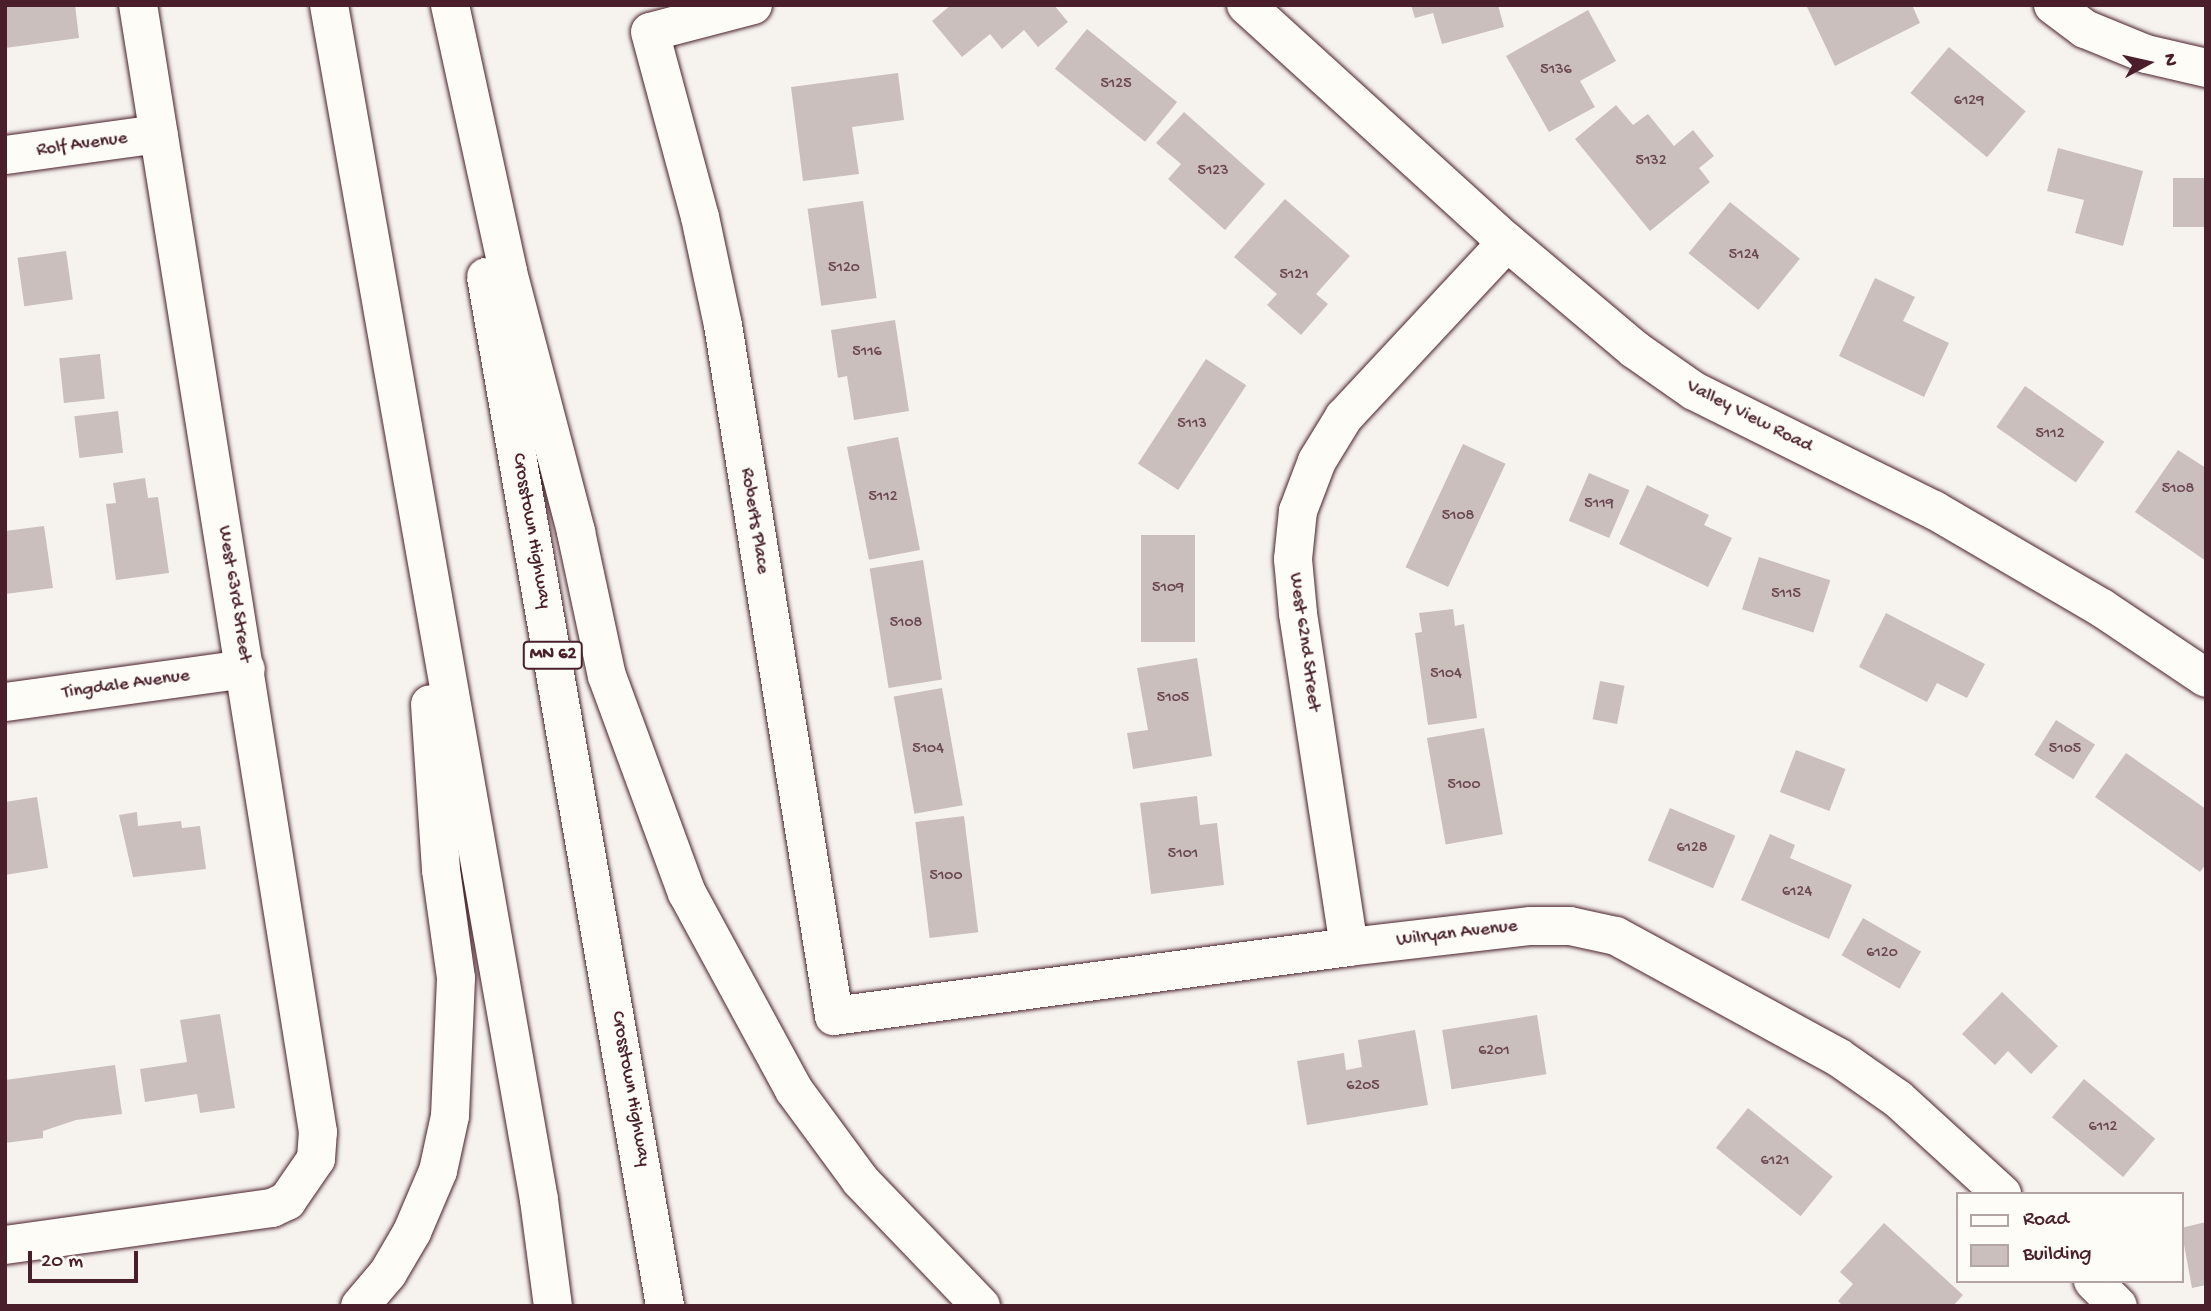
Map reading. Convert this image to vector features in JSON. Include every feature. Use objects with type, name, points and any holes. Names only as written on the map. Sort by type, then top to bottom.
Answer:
[{"type":"main road","name":"West 63rd Street","points":[[5,1245],[272,1208],[287,1201],[304,1181],[316,1159],[318,1132],[138,5]]},
{"type":"main road","points":[[328,5],[539,1200],[553,1306]]},
{"type":"main road","name":"Crosstown Highway","points":[[439,5],[665,1306]]},
{"type":"main road","points":[[450,5],[508,272],[576,532],[607,676],[687,893],[794,1090],[860,1180],[981,1306]]},
{"type":"main road","name":"Roberts Place","points":[[753,5],[650,32],[700,217],[723,325],[834,1016]]},
{"type":"main road","name":"Valley View Road","points":[[1246,5],[1507,242],[1634,349],[1694,391],[1934,510],[2102,608],[2206,678]]},
{"type":"main road","points":[[2053,5],[2097,34],[2146,54],[2206,68]]},
{"type":"main road","name":"Rolf Avenue","points":[[5,155],[159,134]]},
{"type":"main road","name":"West 62nd Street","points":[[1349,947],[1298,613],[1293,559],[1298,511],[1317,461],[1343,417],[1507,242]]},
{"type":"main road","points":[[360,1306],[388,1273],[412,1232],[438,1171],[456,1054],[456,978],[441,870],[418,510]]},
{"type":"main road","name":"Tingdale Avenue","points":[[5,702],[246,669]]},
{"type":"main road","name":"Wilryan Avenue","points":[[834,1016],[1349,947],[1531,926],[1570,926],[1616,936],[1838,1057],[1898,1099],[2000,1192]]},
{"type":"main road","points":[[2095,1283],[2118,1306]]},
{"type":"building","points":[[5,5],[75,5],[79,38],[5,48]]},
{"type":"building","points":[[951,5],[1054,5],[1068,22],[1038,47],[1024,30],[1002,49],[990,34],[962,57],[932,21]]},
{"type":"building","points":[[1411,5],[1498,5],[1504,27],[1442,44],[1433,13],[1415,18]]},
{"type":"building","points":[[1806,5],[1912,5],[1920,23],[1835,66]]},
{"type":"building","points":[[1588,10],[1616,61],[1580,81],[1595,107],[1549,132],[1506,56]]},
{"type":"building","points":[[1087,29],[1177,102],[1145,142],[1055,69]]},
{"type":"building","points":[[1949,47],[2026,111],[1987,157],[1910,93]]},
{"type":"building","points":[[898,73],[904,120],[852,127],[859,174],[803,181],[791,87]]},
{"type":"building","points":[[1616,105],[1633,125],[1648,114],[1674,146],[1693,130],[1714,156],[1699,168],[1710,182],[1650,231],[1575,139]]},
{"type":"building","points":[[1184,112],[1265,184],[1225,230],[1168,179],[1181,164],[1156,143]]},
{"type":"building","points":[[2058,148],[2143,171],[2123,246],[2075,233],[2084,200],[2047,191]]},
{"type":"building","points":[[2173,178],[2206,178],[2206,227],[2173,227]]},
{"type":"building","points":[[1285,199],[1350,256],[1316,294],[1328,304],[1301,335],[1267,305],[1277,294],[1234,257]]},
{"type":"building","points":[[863,201],[877,298],[821,306],[808,209]]},
{"type":"building","points":[[1730,202],[1800,259],[1758,310],[1688,253]]},
{"type":"building","points":[[66,251],[73,300],[24,306],[17,258]]},
{"type":"building","points":[[1875,278],[1915,297],[1903,321],[1949,343],[1924,397],[1839,356]]},
{"type":"building","points":[[895,320],[909,411],[854,420],[847,376],[838,378],[831,330]]},
{"type":"building","points":[[100,354],[105,399],[64,403],[59,358]]},
{"type":"building","points":[[1206,359],[1246,385],[1178,490],[1138,464]]},
{"type":"building","points":[[2025,386],[2104,442],[2076,483],[1996,427]]},
{"type":"building","points":[[118,411],[123,453],[79,458],[74,416]]},
{"type":"building","points":[[898,437],[920,550],[869,560],[847,447]]},
{"type":"building","points":[[1463,444],[1506,464],[1448,587],[1406,567]]},
{"type":"building","points":[[2178,450],[2206,468],[2206,561],[2135,512]]},
{"type":"building","points":[[1589,473],[1630,490],[1609,538],[1569,521]]},
{"type":"building","points":[[145,478],[148,498],[158,497],[169,573],[116,580],[106,504],[116,503],[113,483]]},
{"type":"building","points":[[1647,485],[1709,515],[1704,525],[1732,538],[1708,587],[1619,544]]},
{"type":"building","points":[[44,526],[53,588],[5,594],[5,531]]},
{"type":"building","points":[[1141,535],[1195,535],[1195,642],[1141,642]]},
{"type":"building","points":[[1759,557],[1830,580],[1813,632],[1742,609]]},
{"type":"building","points":[[923,560],[942,680],[889,688],[870,568]]},
{"type":"building","points":[[1453,609],[1455,626],[1464,624],[1477,718],[1428,725],[1415,633],[1422,632],[1419,613]]},
{"type":"building","points":[[1886,613],[1985,664],[1967,698],[1937,683],[1927,702],[1859,667]]},
{"type":"building","points":[[1197,658],[1212,756],[1133,769],[1127,733],[1148,730],[1137,668]]},
{"type":"building","points":[[1600,681],[1625,686],[1617,724],[1593,719]]},
{"type":"building","points":[[942,688],[963,805],[914,814],[894,697]]},
{"type":"building","points":[[2056,720],[2095,744],[2073,779],[2034,755]]},
{"type":"building","points":[[1484,728],[1503,834],[1446,844],[1427,738]]},
{"type":"building","points":[[1796,750],[1845,769],[1829,811],[1780,792]]},
{"type":"building","points":[[2126,753],[2206,809],[2206,864],[2200,872],[2095,797]]},
{"type":"building","points":[[1197,796],[1200,825],[1217,823],[1224,885],[1151,894],[1140,803]]},
{"type":"building","points":[[37,797],[48,868],[5,875],[5,802]]},
{"type":"building","points":[[1670,808],[1735,836],[1713,888],[1648,860]]},
{"type":"building","points":[[137,812],[138,826],[181,821],[182,828],[200,826],[206,869],[133,877],[119,815]]},
{"type":"building","points":[[964,816],[978,932],[930,938],[915,822]]},
{"type":"building","points":[[1770,834],[1795,845],[1790,858],[1852,885],[1829,939],[1741,900]]},
{"type":"building","points":[[1863,918],[1921,952],[1900,989],[1842,955]]},
{"type":"building","points":[[2002,992],[2058,1046],[2031,1074],[2008,1051],[1995,1065],[1962,1034]]},
{"type":"building","points":[[220,1014],[235,1108],[200,1113],[197,1094],[145,1102],[140,1069],[187,1062],[180,1020]]},
{"type":"building","points":[[1537,1015],[1546,1074],[1452,1089],[1442,1030]]},
{"type":"building","points":[[1415,1030],[1428,1105],[1307,1125],[1297,1061],[1344,1053],[1346,1070],[1362,1067],[1358,1040]]},
{"type":"building","points":[[115,1065],[122,1114],[76,1120],[43,1131],[43,1138],[5,1143],[5,1080]]},
{"type":"building","points":[[2084,1079],[2155,1139],[2123,1177],[2052,1117]]},
{"type":"building","points":[[1748,1108],[1833,1177],[1801,1216],[1716,1148]]},
{"type":"building","points":[[2206,1222],[2206,1285],[2192,1288],[2183,1228]]},
{"type":"building","points":[[1884,1223],[1963,1295],[1953,1306],[1843,1306],[1838,1301],[1853,1284],[1840,1272]]}]
